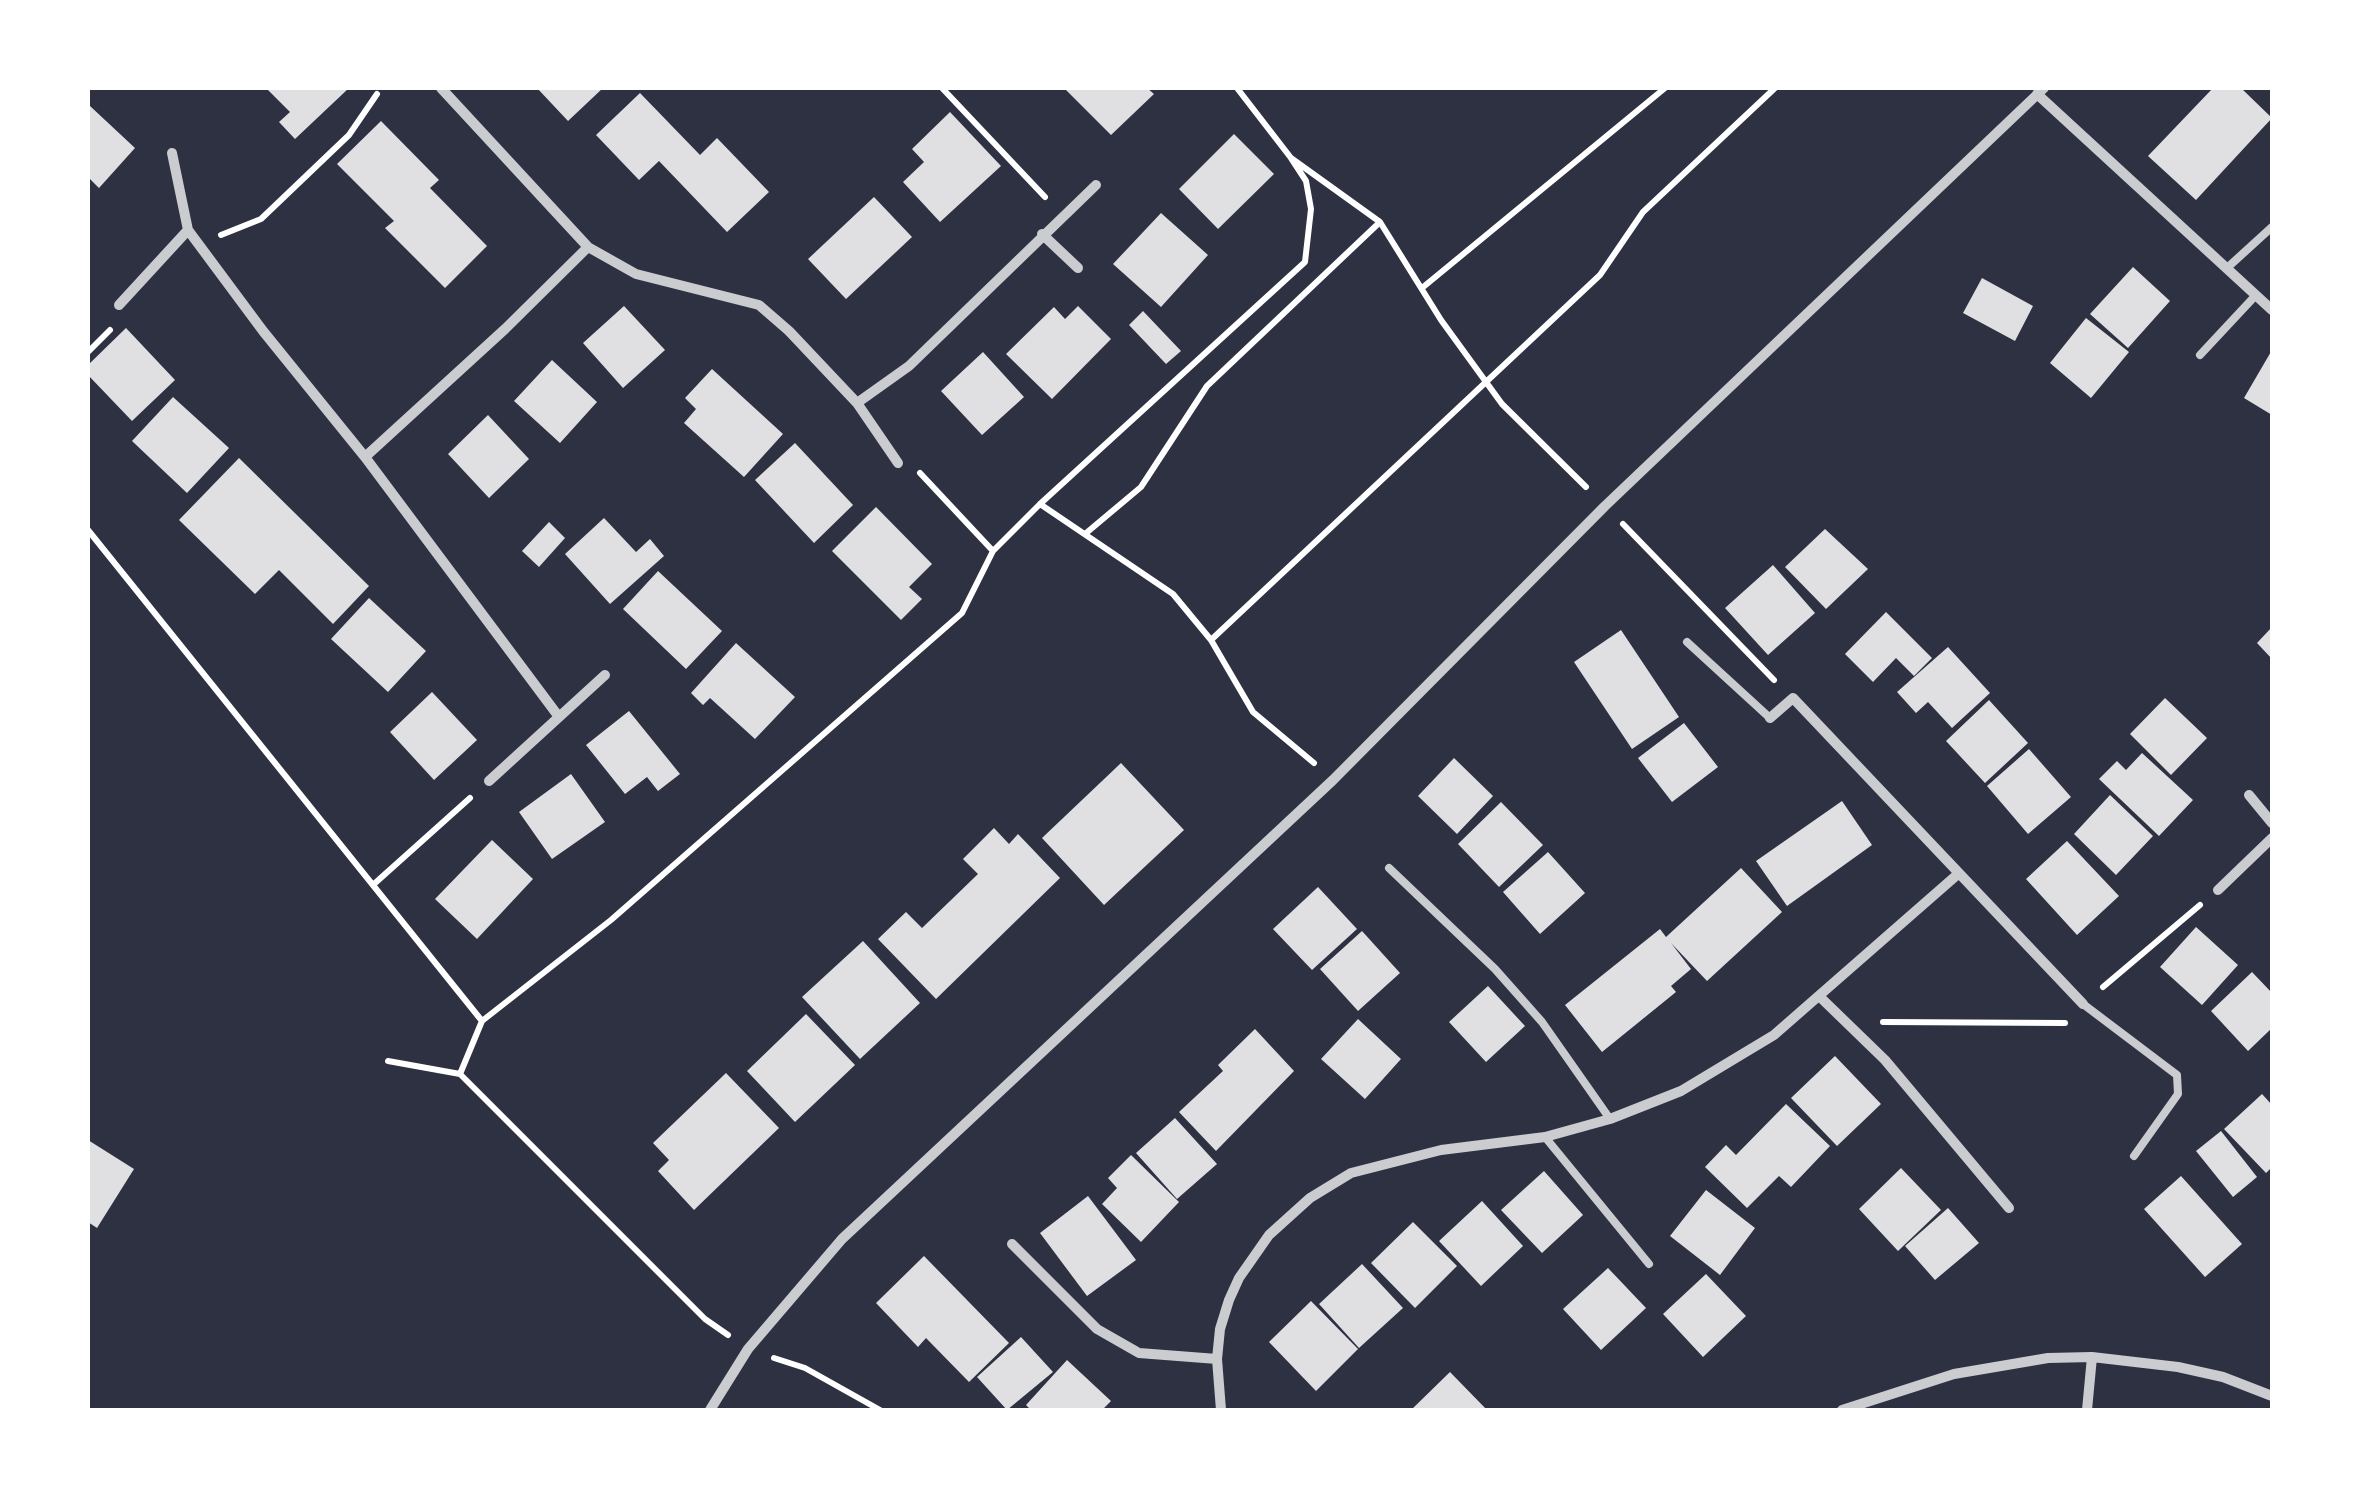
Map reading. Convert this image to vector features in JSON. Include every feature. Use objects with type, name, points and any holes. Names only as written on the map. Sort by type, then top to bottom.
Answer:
[{"type":"street","points":[[441,88],[588,247],[636,274],[760,305],[790,331],[857,403],[898,463]]},
{"type":"street","points":[[710,1410],[748,1349],[842,1239],[1333,780],[1605,506],[2040,91],[2272,310]]},
{"type":"street","points":[[172,153],[188,230],[262,331],[365,457],[559,717]]},
{"type":"street","points":[[857,403],[910,366],[1096,185]]},
{"type":"street","points":[[119,305],[188,230]]},
{"type":"street","points":[[1042,234],[1078,268]]},
{"type":"street","points":[[365,457],[506,329],[588,247]]},
{"type":"street","points":[[489,781],[605,675]]},
{"type":"street","points":[[1770,718],[1793,698],[2082,1004]]},
{"type":"street","points":[[2249,795],[2272,822]]},
{"type":"street","points":[[2218,890],[2272,838]]},
{"type":"street","points":[[1221,1410],[1217,1360],[1220,1329],[1239,1278],[1269,1236],[1310,1198],[1352,1174],[1383,1165],[1442,1150],[1545,1137],[1610,1119],[1682,1091],[1774,1035],[1958,874]]},
{"type":"street","points":[[1819,996],[1885,1060],[2009,1208]]},
{"type":"street","points":[[1012,1244],[1098,1329],[1139,1352],[1217,1360]]},
{"type":"street","points":[[2087,1410],[2092,1357]]},
{"type":"street","points":[[1842,1410],[1954,1374],[2048,1358],[2092,1357],[2178,1367],[2272,1396]]},
{"type":"lane","points":[[2227,268],[2272,227]]},
{"type":"lane","points":[[2200,355],[2256,295]]},
{"type":"lane","points":[[1687,642],[1770,718]]},
{"type":"lane","points":[[1389,868],[1542,1022],[1610,1119]]},
{"type":"lane","points":[[2082,1004],[2177,1075],[2178,1094],[2134,1156]]},
{"type":"lane","points":[[1545,1137],[1648,1264]]},
{"type":"path","points":[[460,1074],[482,1022],[611,920],[962,612],[993,552],[1040,504],[1304,262],[1311,209],[1306,181],[1237,88]]},
{"type":"path","points":[[1422,288],[1664,88]]},
{"type":"path","points":[[1211,640],[1600,275],[1644,212],[1775,88]]},
{"type":"path","points":[[949,90],[1046,198]]},
{"type":"path","points":[[212,239],[261,219],[349,135],[377,94]]},
{"type":"path","points":[[1292,158],[1380,222],[1502,404],[1793,698]]},
{"type":"path","points":[[1085,534],[1142,487],[1206,386],[1380,222]]},
{"type":"path","points":[[88,352],[122,318]]},
{"type":"path","points":[[920,473],[993,552]]},
{"type":"path","points":[[1040,504],[1173,594],[1211,640],[1253,712],[1333,780]]},
{"type":"path","points":[[88,530],[482,1022]]},
{"type":"path","points":[[374,884],[489,781]]},
{"type":"path","points":[[388,1061],[460,1074],[705,1319],[748,1349],[805,1368],[880,1410]]},
{"type":"building","points":[[266,88],[349,88],[295,139],[279,122],[290,112]]},
{"type":"building","points":[[537,88],[603,88],[568,121]]},
{"type":"building","points":[[1064,88],[1147,88],[1154,94],[1111,135]]},
{"type":"building","points":[[2213,88],[2241,88],[2272,118],[2196,200],[2148,156]]},
{"type":"building","points":[[640,93],[700,155],[717,138],[769,192],[727,232],[659,161],[639,180],[596,135]]},
{"type":"building","points":[[90,106],[135,148],[99,188],[88,177]]},
{"type":"building","points":[[950,112],[1001,166],[940,222],[903,182],[924,162],[912,149]]},
{"type":"building","points":[[381,121],[439,180],[430,188],[487,246],[445,288],[385,228],[394,221],[337,164]]},
{"type":"building","points":[[1234,134],[1274,174],[1218,229],[1179,189]]},
{"type":"building","points":[[874,197],[912,237],[846,299],[808,259]]},
{"type":"building","points":[[1161,213],[1208,255],[1161,307],[1113,264]]},
{"type":"building","points":[[2133,267],[2170,301],[2128,348],[2090,314]]},
{"type":"building","points":[[1982,278],[2033,306],[2015,341],[1963,313]]},
{"type":"building","points":[[624,306],[665,350],[623,388],[583,343]]},
{"type":"building","points":[[1078,306],[1111,339],[1052,399],[1006,354],[1054,307],[1065,319]]},
{"type":"building","points":[[1143,311],[1181,351],[1166,364],[1129,325]]},
{"type":"building","points":[[2086,318],[2129,352],[2091,398],[2050,363]]},
{"type":"building","points":[[126,328],[175,380],[132,421],[88,375],[88,365]]},
{"type":"building","points":[[2272,350],[2272,415],[2244,398]]},
{"type":"building","points":[[983,352],[1024,397],[982,435],[941,391]]},
{"type":"building","points":[[552,360],[597,402],[560,443],[514,401]]},
{"type":"building","points":[[712,369],[783,434],[744,477],[684,423],[696,409],[685,398]]},
{"type":"building","points":[[173,397],[229,448],[187,493],[132,441]]},
{"type":"building","points":[[488,415],[529,459],[489,498],[448,454]]},
{"type":"building","points":[[795,443],[853,505],[814,543],[755,480]]},
{"type":"building","points":[[239,458],[369,586],[333,624],[279,570],[255,594],[179,520]]},
{"type":"building","points":[[876,507],[932,564],[909,587],[922,599],[901,620],[832,551]]},
{"type":"building","points":[[604,518],[636,552],[650,539],[664,556],[610,604],[565,554]]},
{"type":"building","points":[[549,522],[565,538],[539,567],[522,551]]},
{"type":"building","points":[[1825,529],[1868,569],[1826,609],[1785,567]]},
{"type":"building","points":[[1773,565],[1815,613],[1768,655],[1725,608]]},
{"type":"building","points":[[658,571],[722,631],[686,669],[623,609]]},
{"type":"building","points":[[369,598],[426,651],[388,692],[331,639]]},
{"type":"building","points":[[1886,612],[1932,658],[1914,676],[1896,658],[1873,682],[1845,654]]},
{"type":"building","points":[[2272,627],[2272,659],[2257,643]]},
{"type":"building","points":[[1621,630],[1679,717],[1632,749],[1574,662]]},
{"type":"building","points":[[736,643],[795,697],[755,739],[710,698],[703,705],[691,693]]},
{"type":"building","points":[[1948,647],[1990,693],[1952,728],[1928,702],[1916,713],[1897,692]]},
{"type":"building","points":[[432,692],[477,740],[434,780],[390,732]]},
{"type":"building","points":[[2165,698],[2207,738],[2171,775],[2130,734]]},
{"type":"building","points":[[1989,700],[2028,743],[1985,783],[1946,741]]},
{"type":"building","points":[[629,711],[680,774],[658,791],[647,777],[625,794],[586,745]]},
{"type":"building","points":[[1684,723],[1718,767],[1672,802],[1638,758]]},
{"type":"building","points":[[2029,749],[2071,797],[2028,834],[1987,786]]},
{"type":"building","points":[[2142,753],[2193,800],[2159,836],[2099,779],[2117,761],[2126,770]]},
{"type":"building","points":[[1454,758],[1493,796],[1457,834],[1418,796]]},
{"type":"building","points":[[1121,763],[1184,830],[1104,905],[1042,838]]},
{"type":"building","points":[[571,774],[605,822],[552,859],[519,812]]},
{"type":"building","points":[[2110,795],[2153,836],[2116,875],[2074,834]]},
{"type":"building","points":[[1842,801],[1872,845],[1787,906],[1756,861]]},
{"type":"building","points":[[1501,802],[1543,845],[1499,887],[1458,844]]},
{"type":"building","points":[[994,828],[1009,844],[1018,834],[1060,878],[936,999],[878,939],[906,912],[922,928],[978,874],[963,859]]},
{"type":"building","points":[[492,840],[533,879],[477,939],[435,899]]},
{"type":"building","points":[[2067,841],[2119,896],[2077,935],[2026,879]]},
{"type":"building","points":[[1548,852],[1585,893],[1540,934],[1503,892]]},
{"type":"building","points":[[1741,868],[1782,912],[1707,981],[1671,943],[1691,969],[1671,986],[1676,992],[1602,1052],[1565,1005],[1660,929],[1666,937]]},
{"type":"building","points":[[1318,887],[1357,929],[1312,970],[1273,929]]},
{"type":"building","points":[[2196,927],[2238,965],[2202,1005],[2160,967]]},
{"type":"building","points":[[1362,931],[1400,973],[1358,1011],[1320,969]]},
{"type":"building","points":[[863,941],[920,1003],[860,1059],[802,997]]},
{"type":"building","points":[[2252,972],[2272,993],[2272,1028],[2248,1051],[2211,1011]]},
{"type":"building","points":[[1488,986],[1525,1026],[1486,1062],[1449,1022]]},
{"type":"building","points":[[806,1014],[855,1065],[795,1122],[747,1071]]},
{"type":"building","points":[[1358,1019],[1401,1059],[1365,1099],[1321,1059]]},
{"type":"building","points":[[1255,1029],[1294,1071],[1216,1151],[1179,1112],[1223,1071],[1218,1065]]},
{"type":"building","points":[[1835,1056],[1881,1104],[1837,1146],[1791,1098]]},
{"type":"building","points":[[726,1073],[779,1128],[694,1210],[658,1171],[669,1160],[653,1143]]},
{"type":"building","points":[[2262,1094],[2272,1105],[2272,1167],[2266,1173],[2224,1129]]},
{"type":"building","points":[[1786,1104],[1830,1146],[1791,1187],[1779,1176],[1747,1208],[1705,1167],[1726,1145],[1736,1155]]},
{"type":"building","points":[[1175,1118],[1217,1164],[1177,1199],[1136,1153]]},
{"type":"building","points":[[2221,1131],[2257,1177],[2233,1197],[2196,1151]]},
{"type":"building","points":[[88,1140],[134,1169],[97,1228],[88,1222]]},
{"type":"building","points":[[1131,1155],[1179,1202],[1141,1242],[1102,1204],[1117,1188],[1108,1178]]},
{"type":"building","points":[[1901,1168],[1941,1210],[1898,1251],[1859,1209]]},
{"type":"building","points":[[1544,1171],[1583,1215],[1542,1253],[1501,1210]]},
{"type":"building","points":[[2181,1176],[2242,1244],[2205,1277],[2144,1209]]},
{"type":"building","points":[[1706,1190],[1755,1228],[1720,1275],[1670,1236]]},
{"type":"building","points":[[1088,1196],[1136,1260],[1087,1296],[1040,1233]]},
{"type":"building","points":[[1482,1201],[1523,1246],[1481,1286],[1439,1241]]},
{"type":"building","points":[[1948,1208],[1979,1243],[1935,1280],[1905,1246]]},
{"type":"building","points":[[1413,1222],[1457,1266],[1415,1308],[1371,1263]]},
{"type":"building","points":[[924,1256],[1009,1343],[969,1382],[926,1338],[918,1347],[876,1303]]},
{"type":"building","points":[[1362,1264],[1403,1308],[1359,1348],[1319,1304]]},
{"type":"building","points":[[1608,1268],[1646,1308],[1601,1350],[1563,1309]]},
{"type":"building","points":[[1706,1274],[1746,1316],[1703,1357],[1663,1314]]},
{"type":"building","points":[[1311,1301],[1358,1349],[1316,1391],[1269,1342]]},
{"type":"building","points":[[1021,1337],[1053,1372],[1007,1410],[977,1377]]},
{"type":"building","points":[[1067,1360],[1111,1401],[1102,1410],[1031,1410],[1026,1405]]},
{"type":"building","points":[[1450,1372],[1487,1410],[1411,1410]]}]
